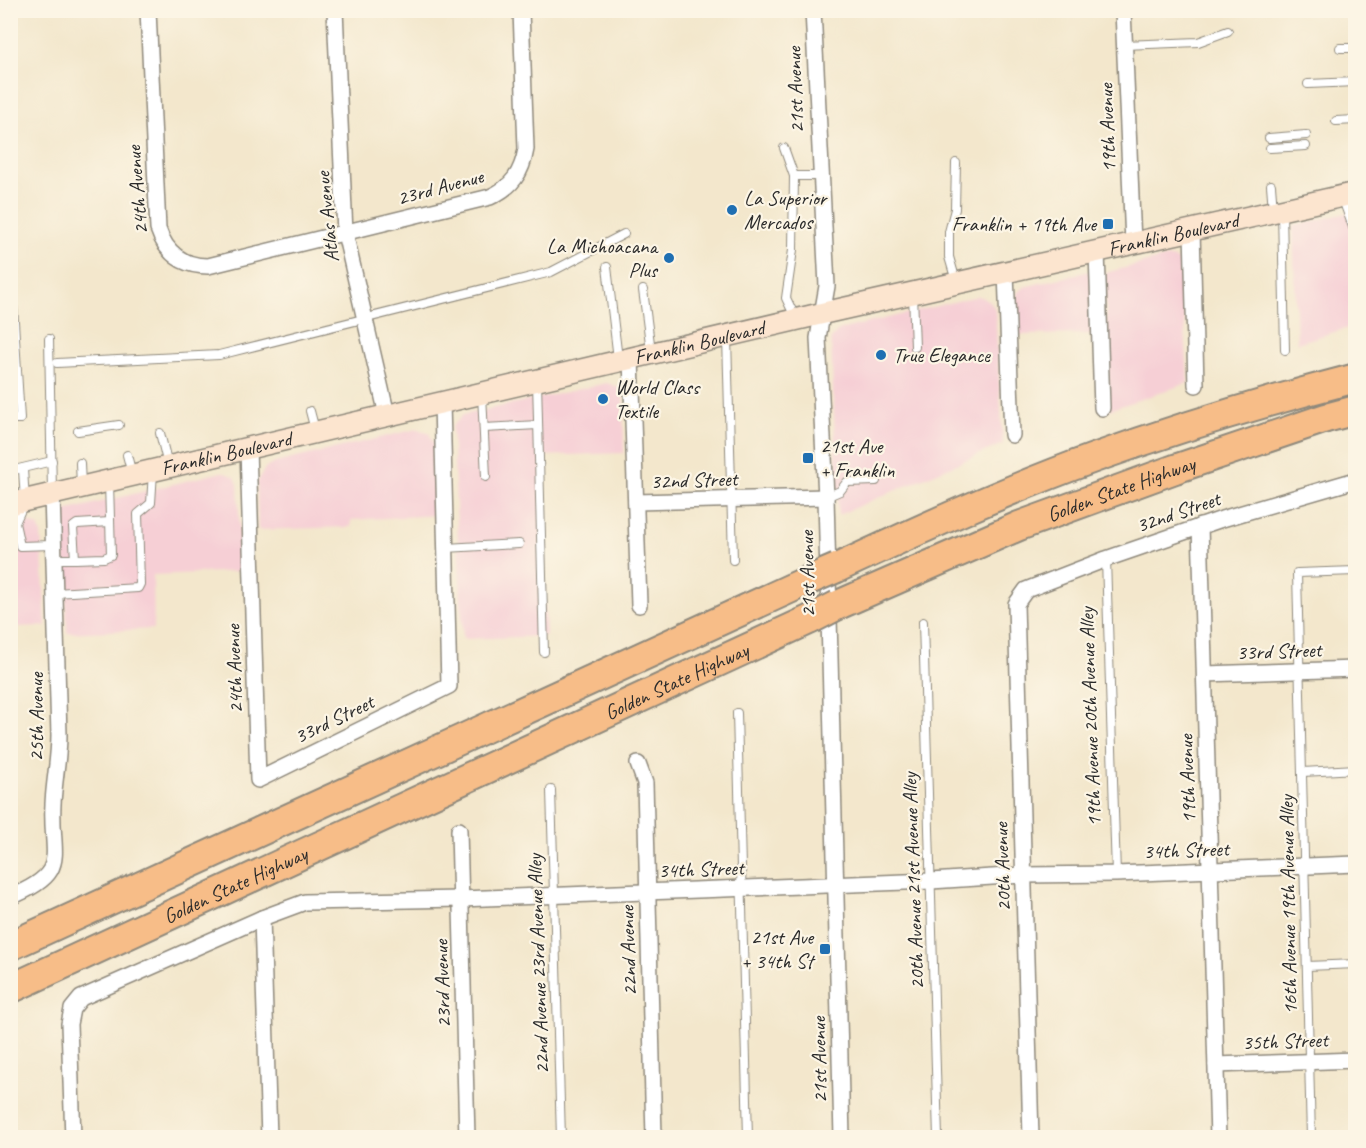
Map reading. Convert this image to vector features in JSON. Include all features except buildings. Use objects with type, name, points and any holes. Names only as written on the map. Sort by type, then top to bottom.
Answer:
[{"type":"highway","name":"Golden State Highway","points":[[10,946],[940,521],[1092,459],[1248,406],[1356,378]]},
{"type":"highway","name":"Golden State Highway","points":[[10,989],[838,605],[1019,526],[1175,469],[1326,418],[1356,411]]},
{"type":"main road","name":"Franklin Boulevard","points":[[18,502],[108,480],[129,465],[161,468],[913,292],[1348,195]]},
{"type":"street","name":"24th Avenue","points":[[148,10],[158,229],[169,251],[186,263],[208,266],[345,233]]},
{"type":"street","name":"Atlas Avenue","points":[[335,10],[345,233],[387,415]]},
{"type":"street","name":"23rd Avenue","points":[[345,233],[490,197],[503,191],[514,181],[520,171],[526,149],[521,10]]},
{"type":"street","name":"21st Avenue","points":[[813,10],[827,286],[818,338],[826,497],[842,1137]]},
{"type":"street","name":"19th Avenue","points":[[1123,10],[1133,243]]},
{"type":"street","points":[[1192,230],[1196,385]]},
{"type":"street","points":[[1097,251],[1102,408]]},
{"type":"street","points":[[1006,272],[1012,435]]},
{"type":"street","points":[[634,357],[639,605]]},
{"type":"street","points":[[442,402],[446,548]]},
{"type":"street","name":"24th Avenue","points":[[248,448],[258,780]]},
{"type":"street","name":"32nd Street","points":[[1020,596],[1034,586],[1200,526],[1356,480]]},
{"type":"street","name":"25th Avenue","points":[[10,897],[29,890],[43,880],[52,868],[56,851],[53,806],[59,735],[52,494]]},
{"type":"street","name":"32nd Street","points":[[636,502],[826,497]]},
{"type":"street","name":"19th Avenue","points":[[1200,526],[1218,1137]]},
{"type":"street","name":"33rd Street","points":[[258,780],[449,686],[446,548]]},
{"type":"street","name":"20th Avenue","points":[[1020,596],[1015,614],[1031,1137]]},
{"type":"street","name":"33rd Street","points":[[1205,674],[1356,669]]},
{"type":"street","name":"22nd Avenue","points":[[638,764],[645,783],[654,1137]]},
{"type":"street","name":"23rd Avenue","points":[[459,830],[467,1137]]},
{"type":"street","name":"34th Street","points":[[73,1137],[69,1024],[72,1009],[81,998],[262,918],[305,902],[461,899],[931,881],[1023,874],[1116,874],[1356,864]]},
{"type":"street","points":[[262,918],[268,1137]]},
{"type":"street","name":"35th Street","points":[[1216,1065],[1356,1060]]},
{"type":"lane","points":[[1124,45],[1198,42],[1228,31]]},
{"type":"lane","points":[[1340,48],[1356,48]]},
{"type":"lane","points":[[1308,84],[1356,82]]},
{"type":"lane","points":[[1336,121],[1356,120]]},
{"type":"lane","points":[[1269,138],[1306,135]]},
{"type":"lane","points":[[1270,148],[1306,146]]},
{"type":"lane","points":[[784,148],[794,176],[793,250],[786,298],[796,319]]},
{"type":"lane","points":[[956,163],[955,209],[949,232],[949,257],[957,283]]},
{"type":"lane","points":[[794,176],[820,176]]},
{"type":"lane","points":[[1271,185],[1277,211],[1286,350]]},
{"type":"lane","points":[[1348,195],[1356,236]]},
{"type":"lane","points":[[57,363],[219,355],[551,272],[624,234]]},
{"type":"lane","points":[[607,267],[634,357]]},
{"type":"lane","points":[[10,290],[12,290],[20,419],[10,419]]},
{"type":"lane","points":[[634,357],[643,290]]},
{"type":"lane","points":[[913,292],[915,347]]},
{"type":"lane","points":[[727,335],[733,560]]},
{"type":"lane","points":[[49,339],[52,494]]},
{"type":"lane","points":[[537,380],[544,652]]},
{"type":"lane","points":[[482,393],[486,477]]},
{"type":"lane","points":[[310,411],[316,432]]},
{"type":"lane","points":[[78,431],[119,425]]},
{"type":"lane","points":[[484,428],[538,425]]},
{"type":"lane","points":[[55,593],[133,589],[139,586],[138,514],[151,503],[161,468],[160,433]]},
{"type":"lane","points":[[10,471],[52,461]]},
{"type":"lane","points":[[80,463],[81,487]]},
{"type":"lane","points":[[23,469],[15,523],[20,546],[75,559],[111,555],[108,480]]},
{"type":"lane","points":[[826,497],[840,491],[847,482],[876,480]]},
{"type":"lane","points":[[75,559],[73,527],[77,524],[95,525],[110,522]]},
{"type":"lane","points":[[446,548],[519,544]]},
{"type":"lane","name":"19th Avenue 20th Avenue Alley","points":[[1106,559],[1116,874]]},
{"type":"lane","name":"16th Avenue 19th Avenue Alley","points":[[1311,1137],[1297,573],[1356,571]]},
{"type":"lane","name":"20th Avenue 21st Avenue Alley","points":[[923,622],[938,1137]]},
{"type":"lane","points":[[737,713],[748,1137]]},
{"type":"lane","points":[[1303,772],[1356,769]]},
{"type":"lane","name":"22nd Avenue 23rd Avenue Alley","points":[[551,790],[561,1137]]},
{"type":"lane","points":[[1307,966],[1356,964]]},
{"type":"shaded area","points":[[1355,211],[1355,326],[1297,343],[1293,226]]},
{"type":"shaded area","points":[[1167,257],[1178,260],[1182,269],[1188,383],[1109,410],[1105,273]]},
{"type":"shaded area","points":[[1094,270],[1094,334],[1016,335],[1015,301],[1018,292],[1024,287]]},
{"type":"shaded area","points":[[978,296],[989,300],[995,309],[1003,444],[838,515],[831,339],[839,330]]},
{"type":"shaded area","points":[[607,383],[618,387],[623,396],[624,453],[541,456],[546,636],[463,639],[452,427],[463,415]]},
{"type":"shaded area","points":[[417,429],[429,433],[435,447],[438,515],[351,520],[351,527],[258,530],[257,483],[265,468],[275,463]]},
{"type":"shaded area","points":[[222,472],[235,477],[238,485],[241,571],[153,575],[154,629],[67,633],[63,522],[65,511]]},
{"type":"shaded area","points":[[28,522],[38,526],[41,533],[46,626],[11,627],[10,525]]},
{"type":"place","name":"La Superior Mercados","points":[[732,210]]},
{"type":"place","name":"Franklin + 19th Ave","points":[[1108,224]]},
{"type":"place","name":"La Michoacana Plus","points":[[669,258]]},
{"type":"place","name":"True Elegance","points":[[881,355]]},
{"type":"place","name":"World Class Textile","points":[[603,399]]},
{"type":"place","name":"21st Ave + Franklin","points":[[808,458]]},
{"type":"place","name":"21st Ave + 34th St","points":[[825,949]]}]
